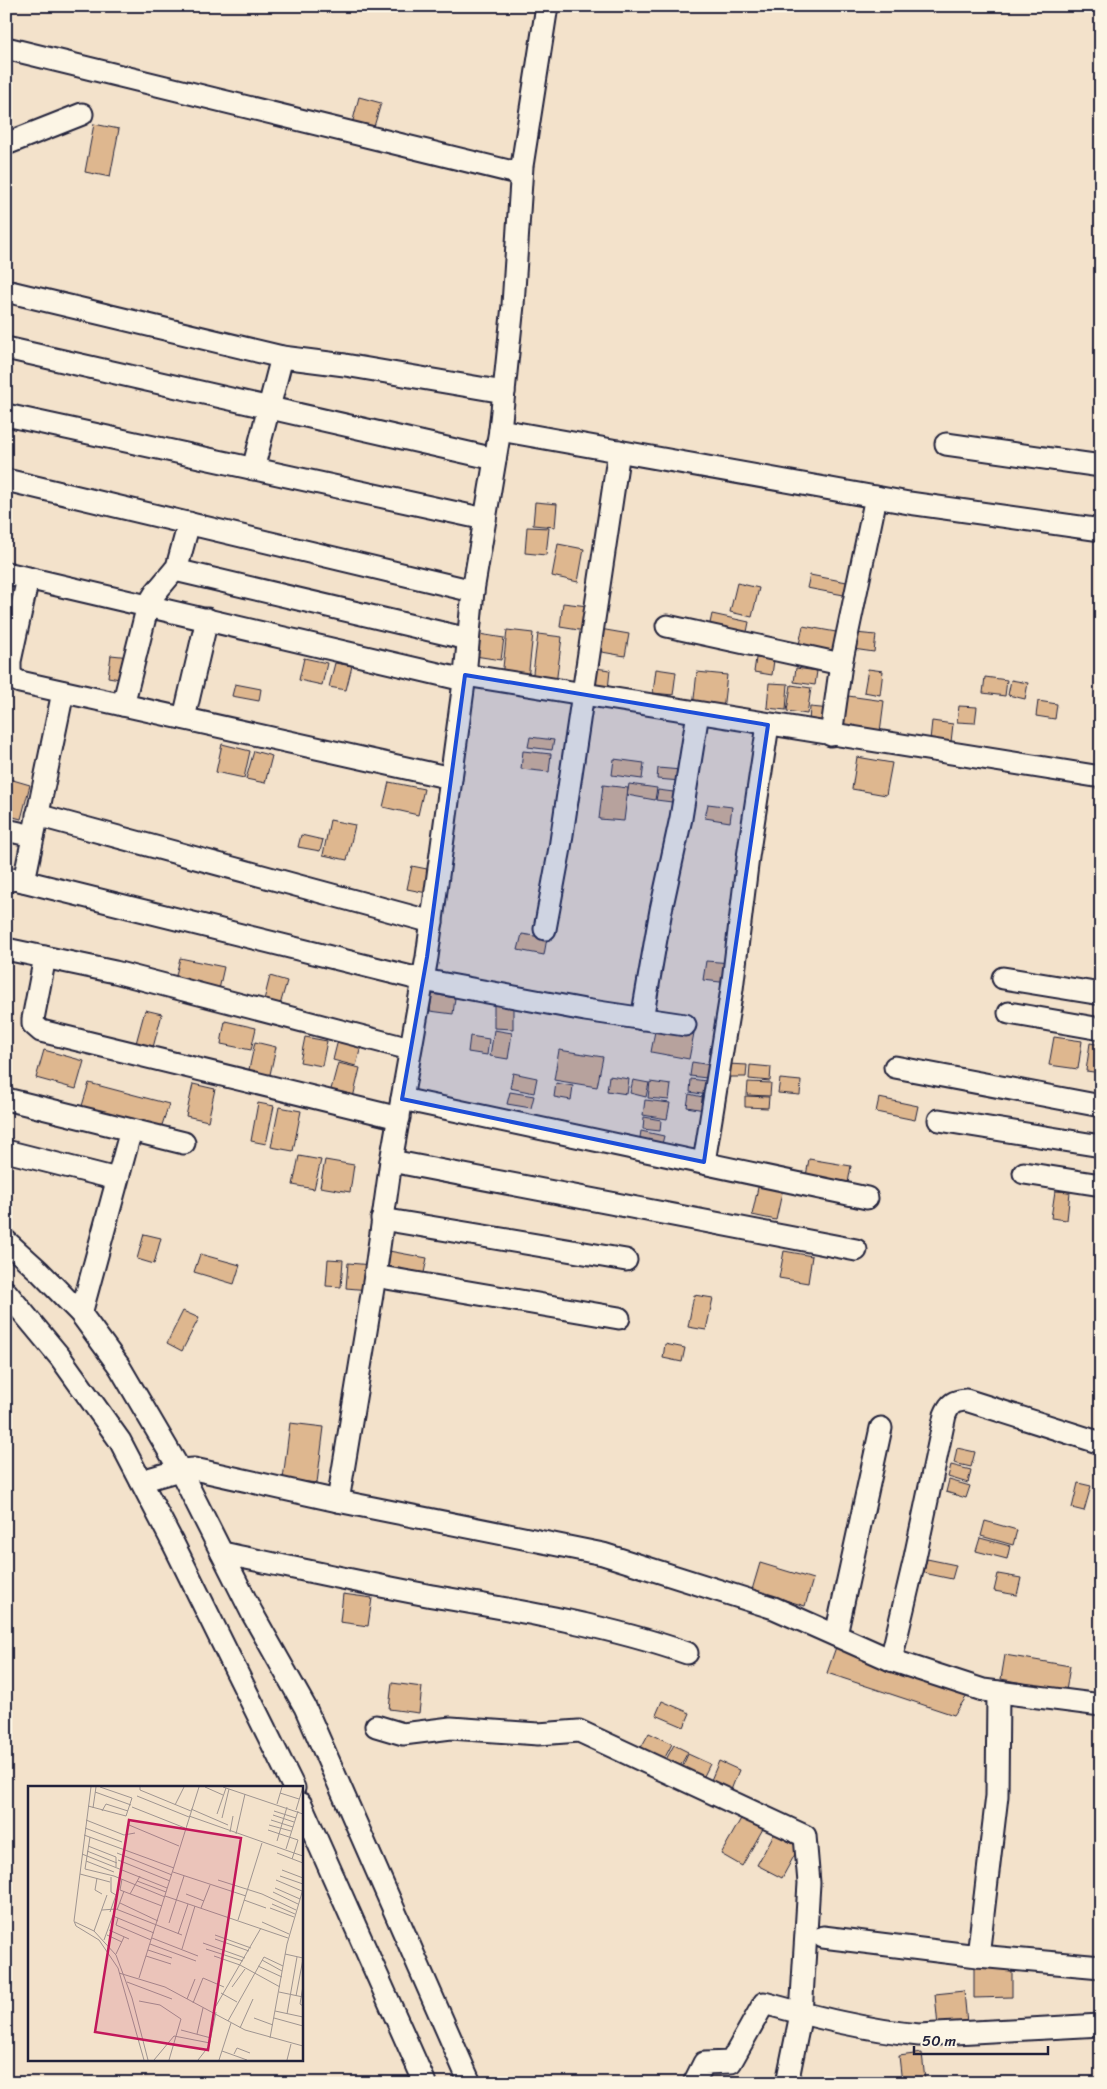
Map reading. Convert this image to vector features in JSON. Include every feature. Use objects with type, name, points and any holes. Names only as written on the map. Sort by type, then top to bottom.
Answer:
[{"type":"street","points":[[338,1501],[375,1276],[390,1161],[432,922],[464,678],[473,591],[500,430],[513,304],[521,174],[547,6]]},
{"type":"street","points":[[10,49],[521,174]]},
{"type":"street","points":[[6,144],[82,114]]},
{"type":"street","points":[[6,291],[282,356],[504,392]]},
{"type":"street","points":[[6,348],[495,459]]},
{"type":"street","points":[[253,469],[282,356]]},
{"type":"street","points":[[6,415],[485,519]]},
{"type":"street","points":[[500,430],[876,497],[1101,530]]},
{"type":"street","points":[[946,444],[1101,466]]},
{"type":"street","points":[[545,929],[560,848],[619,452]]},
{"type":"street","points":[[6,480],[473,591]]},
{"type":"street","points":[[831,735],[841,664],[876,497]]},
{"type":"street","points":[[123,705],[148,605],[156,592],[175,570],[189,523]]},
{"type":"street","points":[[175,570],[468,639]]},
{"type":"street","points":[[6,573],[464,678],[582,694],[1101,778]]},
{"type":"street","points":[[28,578],[10,661],[12,678],[20,682],[451,778]]},
{"type":"street","points":[[184,718],[207,619]]},
{"type":"street","points":[[667,626],[841,664]]},
{"type":"street","points":[[63,692],[35,826],[15,881],[423,980],[685,1025]]},
{"type":"street","points":[[642,1019],[661,910],[681,818],[698,713]]},
{"type":"street","points":[[704,1162],[732,988],[748,857],[768,725]]},
{"type":"street","points":[[6,830],[35,826],[432,922]]},
{"type":"street","points":[[6,949],[115,972],[410,1049]]},
{"type":"street","points":[[45,957],[33,1019],[33,1024],[41,1031],[400,1109],[704,1162],[867,1198]]},
{"type":"street","points":[[1003,978],[1101,994]]},
{"type":"street","points":[[1009,1013],[1101,1029]]},
{"type":"street","points":[[895,1067],[1101,1106]]},
{"type":"street","points":[[6,1099],[184,1144]]},
{"type":"street","points":[[940,1120],[1101,1146]]},
{"type":"street","points":[[81,1314],[132,1130]]},
{"type":"street","points":[[6,1151],[117,1179]]},
{"type":"street","points":[[390,1161],[856,1250]]},
{"type":"street","points":[[1024,1173],[1101,1186]]},
{"type":"street","points":[[382,1219],[626,1260]]},
{"type":"street","points":[[6,1241],[39,1271],[81,1314],[119,1366],[180,1470],[252,1613],[305,1707],[470,2083]]},
{"type":"street","points":[[375,1276],[620,1318]]},
{"type":"street","points":[[6,1292],[60,1357],[120,1441],[293,1786]]},
{"type":"street","points":[[891,1660],[948,1406],[953,1402],[966,1400],[1101,1443]]},
{"type":"street","points":[[836,1635],[881,1428]]},
{"type":"street","points":[[141,1481],[180,1470],[215,1473],[338,1501],[603,1554],[774,1608],[891,1660],[983,1690],[1099,1699]]},
{"type":"street","points":[[222,1553],[403,1590],[541,1615],[642,1638],[687,1653]]},
{"type":"street","points":[[978,1956],[997,1796],[998,1692]]},
{"type":"street","points":[[376,1726],[403,1734],[450,1728],[538,1734],[579,1730],[806,1836],[809,1883],[801,2014],[787,2083]]},
{"type":"street","points":[[302,1806],[424,2083]]},
{"type":"street","points":[[823,1937],[978,1956],[1101,1967]]},
{"type":"street","points":[[694,2083],[704,2063],[731,2062],[764,2003],[801,2014],[892,2033],[919,2035],[1101,2025]]},
{"type":"highlighted area","points":[[465,675],[768,725],[704,1162],[402,1099],[427,957]]},
{"type":"building","points":[[359,97],[381,103],[373,130],[352,124]]},
{"type":"building","points":[[94,124],[119,129],[110,177],[85,172]]},
{"type":"building","points":[[535,502],[557,504],[555,527],[533,525]]},
{"type":"building","points":[[527,527],[549,528],[546,555],[525,553]]},
{"type":"building","points":[[558,544],[584,549],[578,582],[552,576]]},
{"type":"building","points":[[810,575],[852,583],[849,596],[807,588]]},
{"type":"building","points":[[737,583],[759,588],[752,617],[730,612]]},
{"type":"building","points":[[563,603],[588,606],[585,631],[560,627]]},
{"type":"building","points":[[712,614],[749,622],[746,637],[709,628]]},
{"type":"building","points":[[803,626],[836,632],[832,655],[798,649]]},
{"type":"building","points":[[600,629],[629,634],[625,656],[596,651]]},
{"type":"building","points":[[507,630],[533,633],[528,679],[502,677]]},
{"type":"building","points":[[855,633],[876,635],[874,652],[853,649]]},
{"type":"building","points":[[479,634],[504,638],[501,660],[475,656]]},
{"type":"building","points":[[538,634],[562,637],[556,684],[532,681]]},
{"type":"building","points":[[111,655],[130,657],[126,680],[108,677]]},
{"type":"building","points":[[304,658],[327,663],[322,685],[299,680]]},
{"type":"building","points":[[756,658],[774,660],[772,675],[754,672]]},
{"type":"building","points":[[335,663],[352,666],[346,690],[329,687]]},
{"type":"building","points":[[595,668],[610,670],[608,690],[593,688]]},
{"type":"building","points":[[796,668],[817,671],[815,685],[794,682]]},
{"type":"building","points":[[656,669],[676,672],[673,695],[653,693]]},
{"type":"building","points":[[868,669],[883,671],[880,695],[864,692]]},
{"type":"building","points":[[697,672],[727,675],[723,710],[693,707]]},
{"type":"building","points":[[985,677],[1007,680],[1005,696],[983,693]]},
{"type":"building","points":[[1011,680],[1028,683],[1025,699],[1008,695]]},
{"type":"building","points":[[769,683],[788,684],[786,710],[767,708]]},
{"type":"building","points":[[235,684],[261,689],[259,701],[232,696]]},
{"type":"building","points":[[791,685],[811,688],[807,714],[787,711]]},
{"type":"building","points":[[841,695],[884,701],[880,732],[837,727]]},
{"type":"building","points":[[1038,701],[1057,704],[1055,719],[1036,716]]},
{"type":"building","points":[[959,706],[977,707],[975,723],[957,722]]},
{"type":"building","points":[[810,707],[831,709],[830,725],[809,723]]},
{"type":"building","points":[[932,721],[953,724],[951,742],[930,740]]},
{"type":"building","points":[[530,737],[554,740],[552,750],[528,747]]},
{"type":"building","points":[[222,744],[250,751],[244,778],[216,772]]},
{"type":"building","points":[[254,751],[272,756],[265,783],[246,779]]},
{"type":"building","points":[[523,751],[551,754],[549,772],[521,769]]},
{"type":"building","points":[[857,757],[892,763],[886,795],[852,789]]},
{"type":"building","points":[[614,759],[644,763],[642,779],[612,775]]},
{"type":"building","points":[[658,768],[681,770],[680,781],[657,779]]},
{"type":"building","points":[[6,778],[30,785],[21,819],[6,815]]},
{"type":"building","points":[[389,782],[424,789],[418,815],[383,807]]},
{"type":"building","points":[[629,784],[657,788],[655,800],[627,795]]},
{"type":"building","points":[[603,785],[628,788],[624,821],[599,819]]},
{"type":"building","points":[[658,790],[681,793],[680,803],[656,800]]},
{"type":"building","points":[[708,804],[732,807],[730,822],[705,818]]},
{"type":"building","points":[[330,820],[355,825],[347,860],[323,855]]},
{"type":"building","points":[[301,835],[323,840],[320,851],[298,847]]},
{"type":"building","points":[[412,866],[437,871],[432,894],[407,889]]},
{"type":"building","points":[[522,934],[547,938],[544,955],[518,950]]},
{"type":"building","points":[[180,958],[224,967],[218,994],[174,984]]},
{"type":"building","points":[[706,961],[731,963],[729,983],[703,980]]},
{"type":"building","points":[[270,976],[287,981],[280,1005],[264,1000]]},
{"type":"building","points":[[432,994],[455,998],[453,1014],[430,1011]]},
{"type":"building","points":[[494,1005],[513,1005],[513,1029],[494,1028]]},
{"type":"building","points":[[145,1010],[162,1014],[152,1051],[135,1047]]},
{"type":"building","points":[[225,1021],[256,1028],[251,1050],[221,1044]]},
{"type":"building","points":[[656,1026],[694,1033],[689,1059],[651,1052]]},
{"type":"building","points":[[494,1030],[512,1033],[508,1059],[490,1056]]},
{"type":"building","points":[[339,1036],[362,1042],[356,1066],[333,1060]]},
{"type":"building","points":[[470,1036],[489,1039],[487,1055],[468,1052]]},
{"type":"building","points":[[305,1037],[327,1041],[322,1066],[300,1062]]},
{"type":"building","points":[[1054,1037],[1082,1041],[1078,1069],[1049,1065]]},
{"type":"building","points":[[255,1042],[276,1047],[269,1079],[248,1074]]},
{"type":"building","points":[[1090,1043],[1101,1045],[1101,1073],[1086,1071]]},
{"type":"building","points":[[44,1050],[84,1061],[76,1089],[36,1078]]},
{"type":"building","points":[[559,1050],[603,1057],[597,1087],[554,1080]]},
{"type":"building","points":[[692,1062],[717,1066],[715,1079],[690,1076]]},
{"type":"building","points":[[338,1063],[360,1068],[352,1102],[329,1097]]},
{"type":"building","points":[[727,1064],[747,1065],[746,1077],[727,1077]]},
{"type":"building","points":[[750,1065],[771,1067],[770,1081],[749,1079]]},
{"type":"building","points":[[513,1073],[537,1078],[534,1093],[510,1088]]},
{"type":"building","points":[[609,1076],[629,1079],[627,1094],[607,1091]]},
{"type":"building","points":[[691,1079],[714,1082],[712,1096],[690,1092]]},
{"type":"building","points":[[780,1079],[801,1081],[800,1095],[778,1093]]},
{"type":"building","points":[[633,1080],[649,1083],[646,1097],[630,1093]]},
{"type":"building","points":[[650,1082],[671,1085],[669,1100],[648,1098]]},
{"type":"building","points":[[748,1082],[771,1083],[770,1096],[747,1095]]},
{"type":"building","points":[[89,1083],[169,1104],[160,1131],[81,1109]]},
{"type":"building","points":[[556,1083],[573,1086],[571,1100],[554,1097]]},
{"type":"building","points":[[193,1084],[215,1089],[208,1121],[186,1116]]},
{"type":"building","points":[[510,1092],[534,1096],[531,1108],[507,1104]]},
{"type":"building","points":[[689,1094],[712,1099],[710,1111],[687,1107]]},
{"type":"building","points":[[745,1096],[769,1097],[768,1108],[745,1107]]},
{"type":"building","points":[[879,1098],[918,1106],[915,1120],[876,1112]]},
{"type":"building","points":[[645,1100],[670,1103],[667,1119],[643,1115]]},
{"type":"building","points":[[258,1103],[274,1106],[266,1144],[251,1141]]},
{"type":"building","points":[[279,1107],[301,1111],[293,1151],[271,1147]]},
{"type":"building","points":[[644,1117],[661,1120],[660,1131],[643,1129]]},
{"type":"building","points":[[641,1131],[664,1136],[661,1148],[639,1144]]},
{"type":"building","points":[[299,1156],[321,1160],[314,1189],[293,1185]]},
{"type":"building","points":[[809,1159],[851,1166],[848,1183],[806,1176]]},
{"type":"building","points":[[325,1160],[354,1165],[350,1192],[320,1187]]},
{"type":"building","points":[[759,1183],[783,1188],[776,1220],[752,1215]]},
{"type":"building","points":[[1055,1191],[1070,1192],[1067,1220],[1051,1218]]},
{"type":"building","points":[[144,1234],[161,1238],[154,1264],[137,1259]]},
{"type":"building","points":[[389,1251],[427,1258],[424,1273],[386,1266]]},
{"type":"building","points":[[784,1251],[812,1256],[808,1283],[779,1278]]},
{"type":"building","points":[[200,1254],[240,1265],[234,1284],[194,1272]]},
{"type":"building","points":[[328,1259],[343,1260],[341,1287],[326,1286]]},
{"type":"building","points":[[348,1263],[372,1265],[369,1290],[346,1288]]},
{"type":"building","points":[[694,1295],[713,1298],[706,1330],[688,1327]]},
{"type":"building","points":[[183,1311],[199,1318],[182,1351],[167,1343]]},
{"type":"building","points":[[665,1344],[685,1348],[682,1362],[663,1358]]},
{"type":"building","points":[[290,1423],[324,1427],[317,1483],[283,1479]]},
{"type":"building","points":[[957,1448],[975,1452],[971,1467],[954,1463]]},
{"type":"building","points":[[951,1465],[971,1470],[968,1483],[948,1477]]},
{"type":"building","points":[[949,1480],[970,1486],[966,1498],[946,1492]]},
{"type":"building","points":[[1078,1483],[1091,1486],[1084,1511],[1072,1508]]},
{"type":"building","points":[[985,1521],[1017,1530],[1013,1545],[981,1536]]},
{"type":"building","points":[[980,1538],[1010,1546],[1007,1559],[976,1551]]},
{"type":"building","points":[[927,1559],[956,1565],[952,1579],[924,1573]]},
{"type":"building","points":[[760,1563],[813,1579],[805,1606],[752,1590]]},
{"type":"building","points":[[998,1574],[1021,1578],[1017,1595],[994,1591]]},
{"type":"building","points":[[343,1594],[372,1598],[368,1626],[340,1622]]},
{"type":"building","points":[[836,1647],[971,1690],[954,1715],[827,1673]]},
{"type":"building","points":[[1005,1655],[1070,1666],[1066,1691],[1001,1679]]},
{"type":"building","points":[[392,1683],[422,1687],[419,1713],[389,1709]]},
{"type":"building","points":[[662,1701],[690,1713],[684,1727],[656,1715]]},
{"type":"building","points":[[649,1733],[672,1744],[661,1765],[638,1753]]},
{"type":"building","points":[[674,1745],[688,1752],[677,1772],[663,1765]]},
{"type":"building","points":[[688,1754],[710,1764],[701,1782],[680,1772]]},
{"type":"building","points":[[719,1761],[739,1770],[729,1795],[709,1785]]},
{"type":"building","points":[[743,1815],[764,1827],[742,1866],[721,1854]]},
{"type":"building","points":[[774,1834],[799,1847],[782,1878],[757,1865]]},
{"type":"building","points":[[974,1963],[1012,1963],[1012,1997],[974,1998]]},
{"type":"building","points":[[964,1991],[967,2024],[938,2027],[935,1994]]},
{"type":"building","points":[[922,2053],[925,2080],[902,2083],[899,2056]]}]
